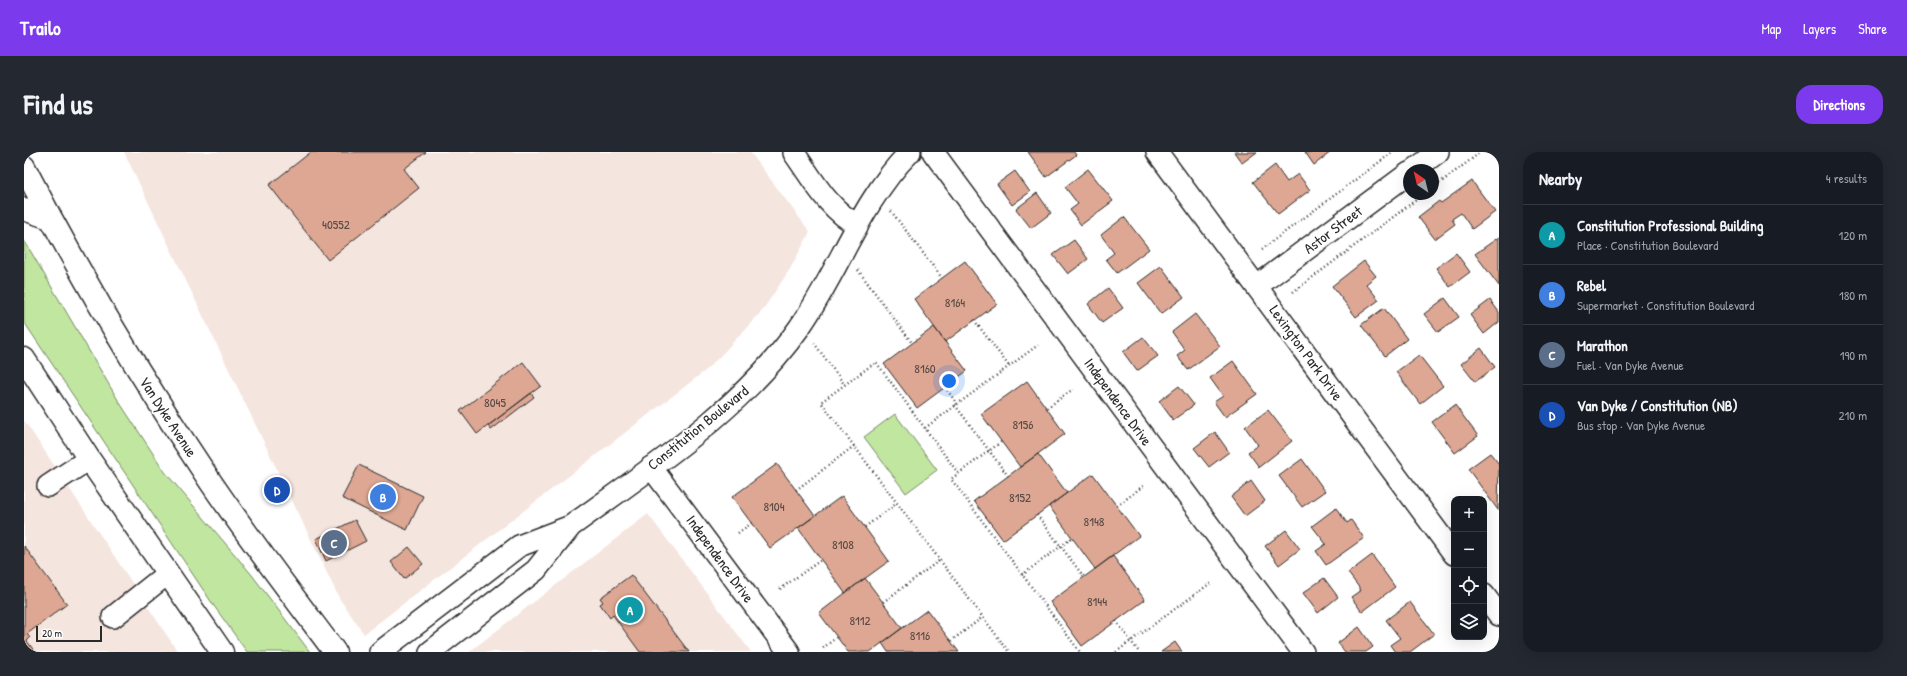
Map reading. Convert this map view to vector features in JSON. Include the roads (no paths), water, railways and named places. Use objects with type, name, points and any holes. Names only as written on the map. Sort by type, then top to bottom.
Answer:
[{"type":"main road","name":"Van Dyke Avenue","points":[[24,167],[50,218],[138,370],[211,483],[255,545],[335,652]]},
{"type":"main road","points":[[24,209],[50,218]]},
{"type":"main road","points":[[24,359],[89,459],[222,652]]},
{"type":"street","points":[[794,152],[833,206],[847,219],[858,225]]},
{"type":"street","name":"Constitution Boulevard","points":[[380,652],[519,546],[571,526],[711,422],[744,392],[772,363],[799,328],[824,289],[858,225],[888,177],[910,152]]},
{"type":"street","name":"Independence Drive","points":[[933,152],[1303,652]]},
{"type":"street","name":"Lexington Park Drive","points":[[1157,152],[1451,550]]},
{"type":"street","points":[[1422,164],[1438,152]]},
{"type":"street","name":"Astor Street","points":[[1257,286],[1403,177]]},
{"type":"street","points":[[48,486],[89,459]]},
{"type":"street","name":"Independence Drive","points":[[652,467],[789,652]]},
{"type":"street","name":"Constitution Boulevard","points":[[430,652],[536,570],[571,526]]},
{"type":"street","points":[[113,617],[167,574]]},
{"type":"street","points":[[472,582],[490,606]]},
{"type":"street","points":[[1487,599],[1499,615]]},
{"type":"place","name":"Van Dyke / Constitution (NB)","points":[[277,490]]},
{"type":"place","name":"Rebel","points":[[383,497]]},
{"type":"place","name":"Marathon","points":[[334,543]]},
{"type":"place","name":"Constitution Professional Building","points":[[630,610]]}]
